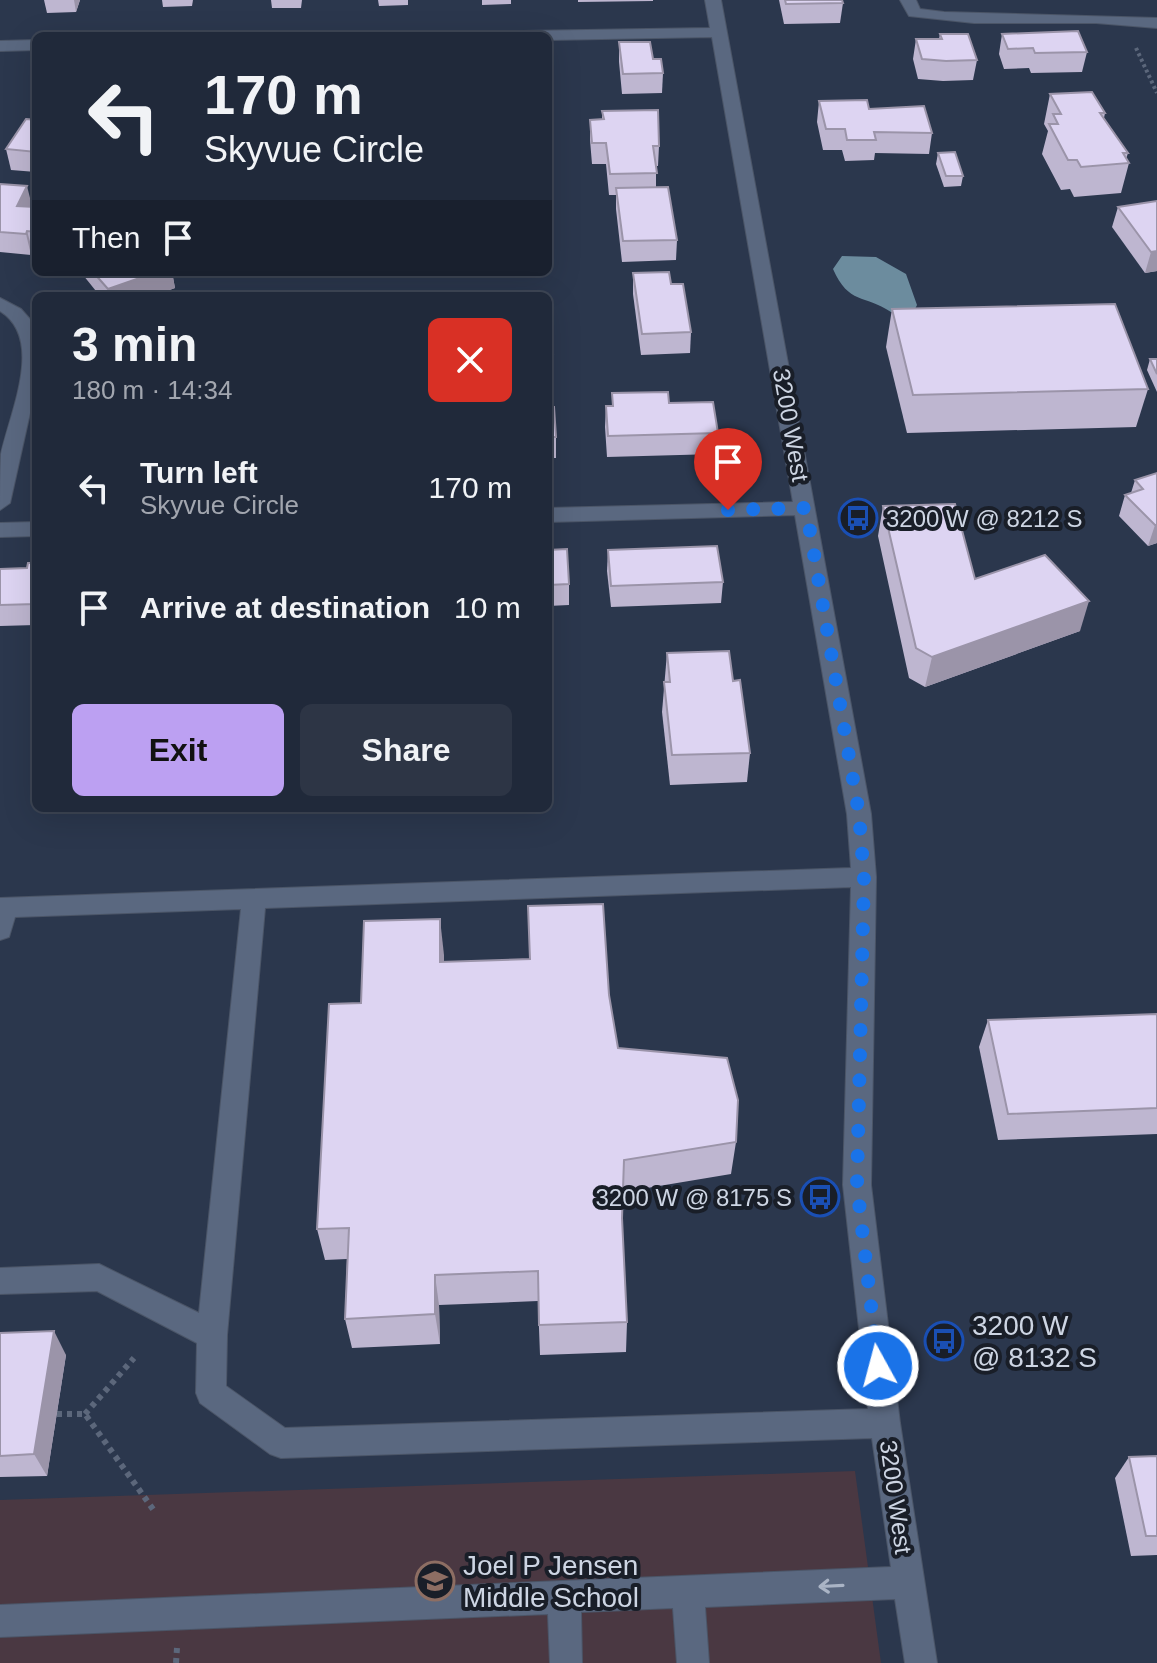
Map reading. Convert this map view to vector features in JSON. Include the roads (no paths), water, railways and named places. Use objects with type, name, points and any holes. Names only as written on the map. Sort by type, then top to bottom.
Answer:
[{"type":"street","name":"3200 West","points":[[713,0],[859,814],[864,877],[857,1185],[885,1423],[921,1663]]},
{"type":"street","points":[[911,6],[960,20],[1099,18],[1157,23]]},
{"type":"street","points":[[552,35],[719,32]]},
{"type":"street","points":[[0,46],[32,45]]},
{"type":"street","points":[[0,304],[24,318],[32,331]]},
{"type":"street","points":[[0,503],[32,361]]},
{"type":"street","points":[[552,515],[806,508]]},
{"type":"street","points":[[0,530],[32,529]]},
{"type":"street","points":[[0,930],[4,907],[864,877]]},
{"type":"street","points":[[254,898],[212,1335],[211,1393],[281,1443],[885,1423]]},
{"type":"street","points":[[0,1281],[99,1277],[212,1335]]},
{"type":"street","points":[[0,1621],[909,1582]]},
{"type":"street","points":[[688,1592],[693,1663]]},
{"type":"street","points":[[564,1599],[566,1663]]},
{"type":"water","points":[[842,256],[876,257],[906,274],[917,305],[915,309],[891,312],[851,294],[833,269]]},
{"type":"place","name":"3200 W @ 8212 S","points":[[858,518]]},
{"type":"place","name":"3200 W @ 8175 S","points":[[820,1197]]},
{"type":"place","name":"3200 W @ 8132 S","points":[[944,1341]]},
{"type":"place","name":"Joel P Jensen Middle School","points":[[435,1581]]}]
